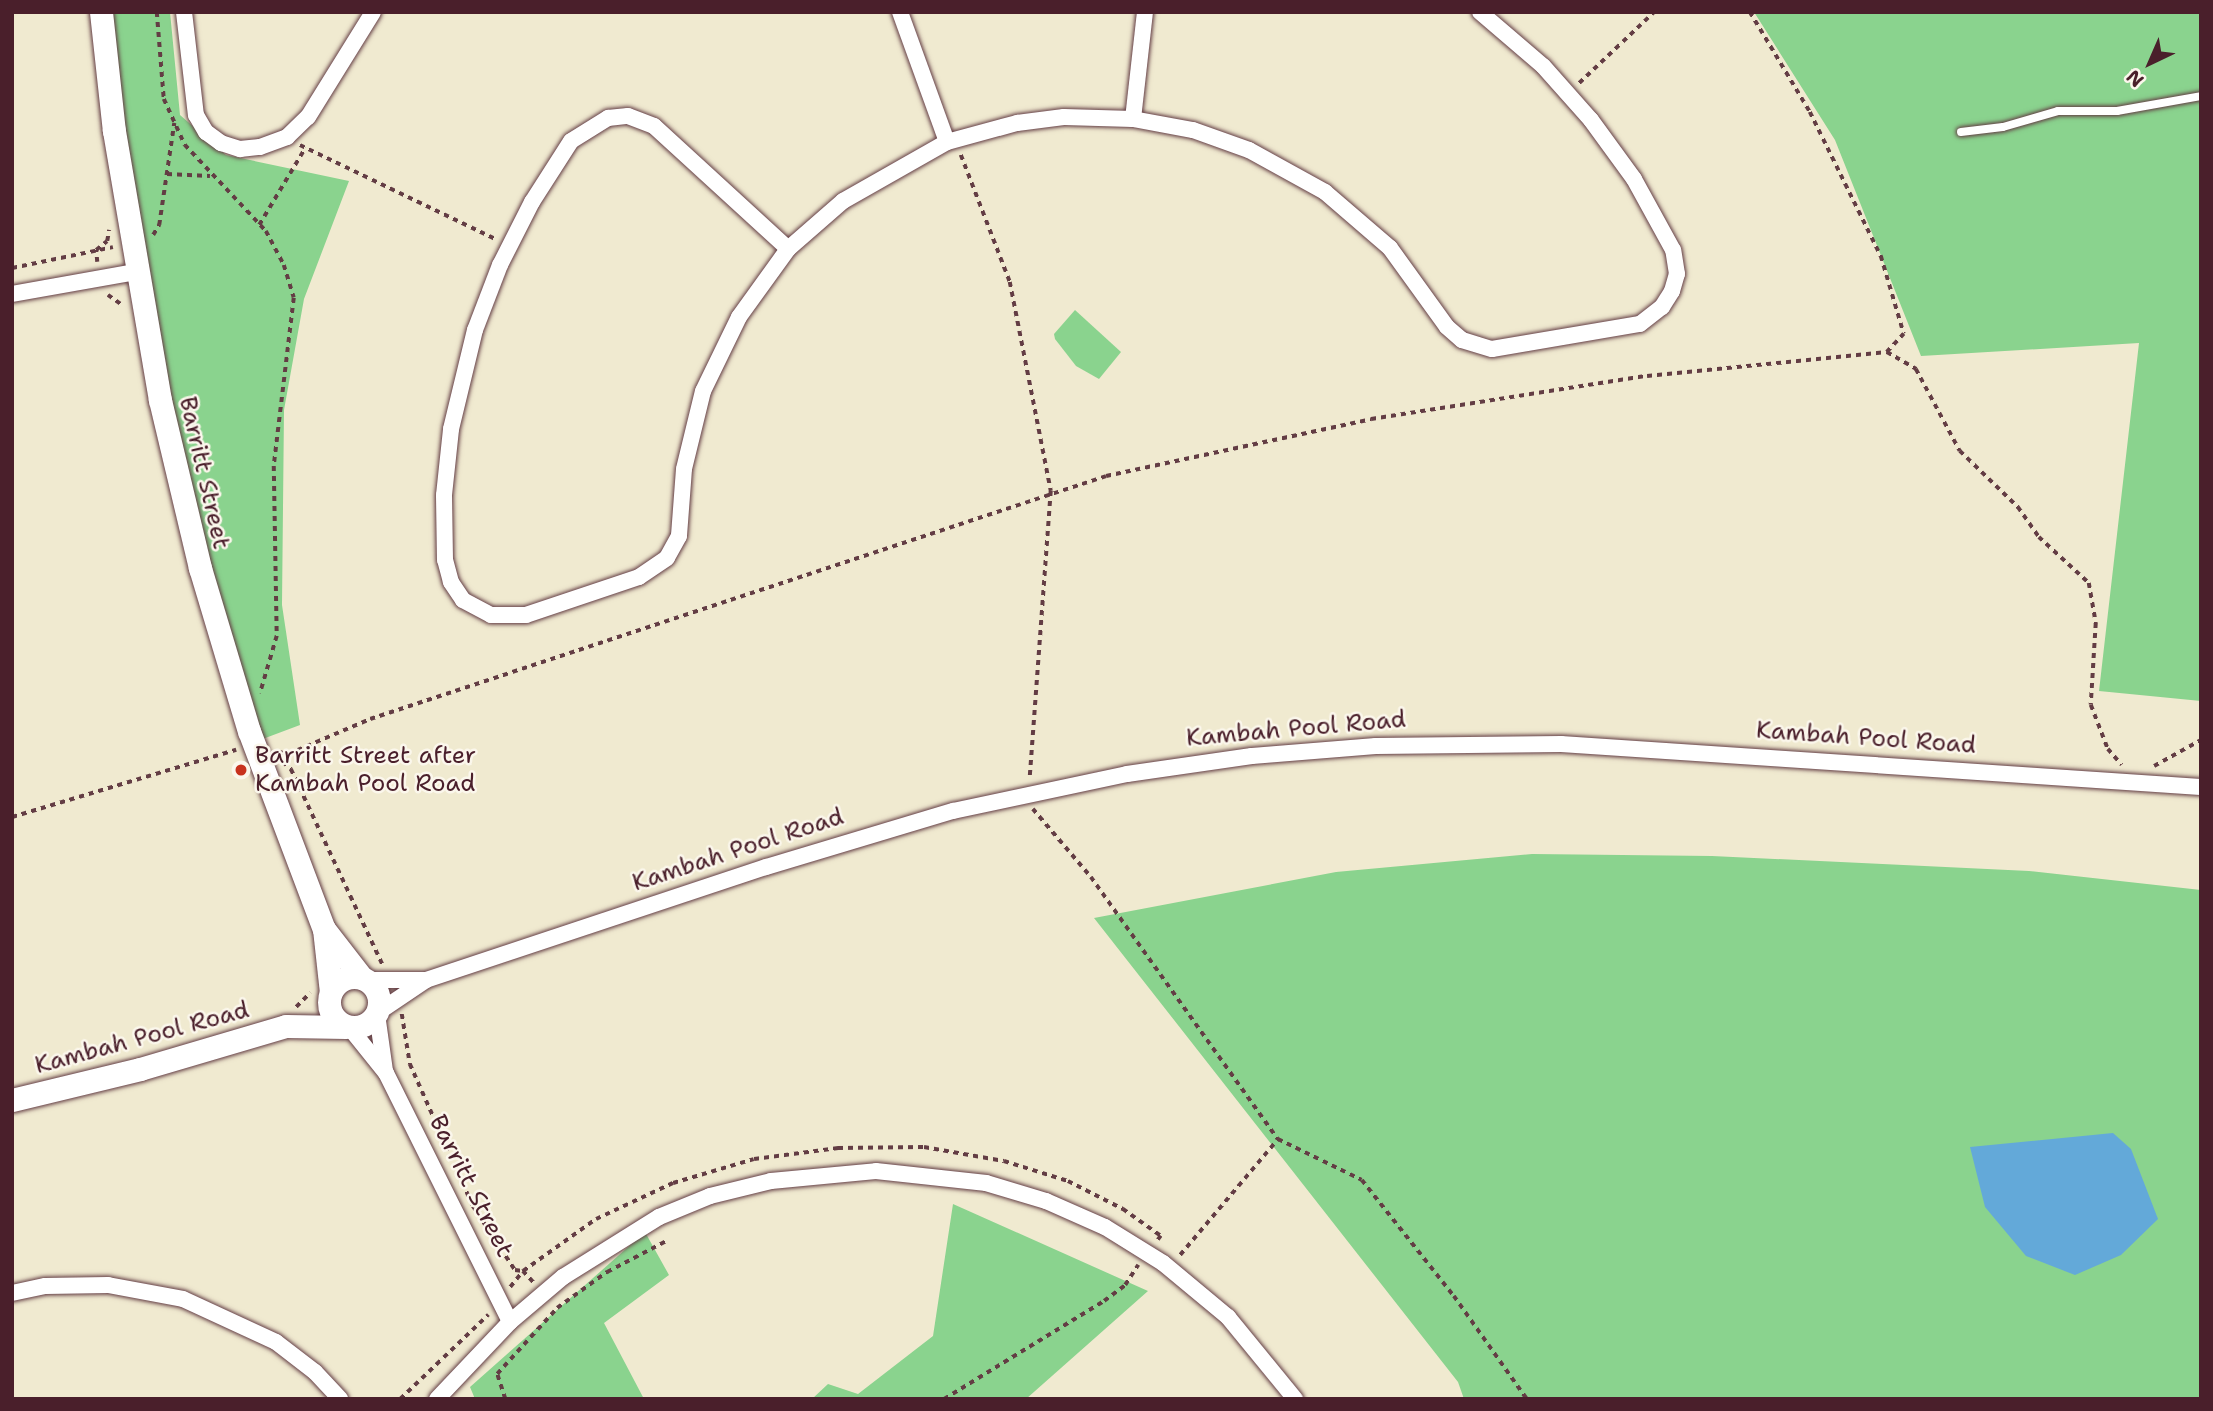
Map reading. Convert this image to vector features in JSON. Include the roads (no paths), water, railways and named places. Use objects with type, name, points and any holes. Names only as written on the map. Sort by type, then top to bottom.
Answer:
[{"type":"street","name":"Barritt Street","points":[[101,12],[131,243],[160,400],[200,568],[324,929],[330,994]]},
{"type":"street","points":[[184,12],[196,115],[206,132],[220,143],[240,149],[260,147],[287,137],[308,117],[373,12]]},
{"type":"street","points":[[900,12],[947,142]]},
{"type":"street","points":[[1133,119],[1145,12]]},
{"type":"street","points":[[788,249],[654,126],[628,116],[588,127],[570,141],[509,246],[475,330],[457,396],[444,495],[445,560],[451,582],[471,606],[491,615],[514,617],[639,577],[667,558],[679,536],[684,469],[703,391],[739,317],[788,249],[853,194],[947,142],[1041,120],[1133,119],[1192,130],[1249,150],[1309,181],[1390,248],[1447,327],[1462,340],[1492,348],[1623,330],[1651,316],[1672,291],[1677,274],[1673,250],[1634,179],[1568,92],[1480,12]]},
{"type":"street","points":[[12,294],[136,272]]},
{"type":"street","name":"Kambah Pool Road","points":[[377,1013],[425,980],[766,867],[1028,794],[1252,756],[1438,744],[1561,744],[2201,787]]},
{"type":"street","name":"Barritt Street","points":[[324,929],[364,979]]},
{"type":"street","points":[[364,979],[378,994],[377,1013],[363,1026],[348,1027],[332,1015],[330,994],[341,980],[364,979]]},
{"type":"street","name":"Kambah Pool Road","points":[[364,979],[425,980]]},
{"type":"street","name":"Kambah Pool Road","points":[[286,1026],[330,994]]},
{"type":"street","name":"Barritt Street","points":[[377,1013],[386,1073]]},
{"type":"street","name":"Kambah Pool Road","points":[[12,1100],[140,1069],[286,1026],[348,1027]]},
{"type":"street","name":"Barritt Street","points":[[348,1027],[386,1073],[510,1322]]},
{"type":"street","points":[[437,1399],[510,1322],[591,1257],[659,1217],[710,1196],[811,1174],[876,1171],[986,1183],[1075,1213],[1169,1267],[1228,1317],[1295,1399]]},
{"type":"street","points":[[12,1293],[45,1286],[108,1285],[183,1299],[276,1342],[315,1372],[340,1399]]},
{"type":"lane","points":[[1961,132],[2003,127],[2058,111],[2118,111],[2201,96]]},
{"type":"water","points":[[2113,1133],[2131,1149],[2158,1219],[2121,1255],[2075,1275],[2026,1256],[1985,1207],[1970,1147]]},
{"type":"place","name":"Barritt Street after Kambah Pool Road","points":[[241,770]]}]
